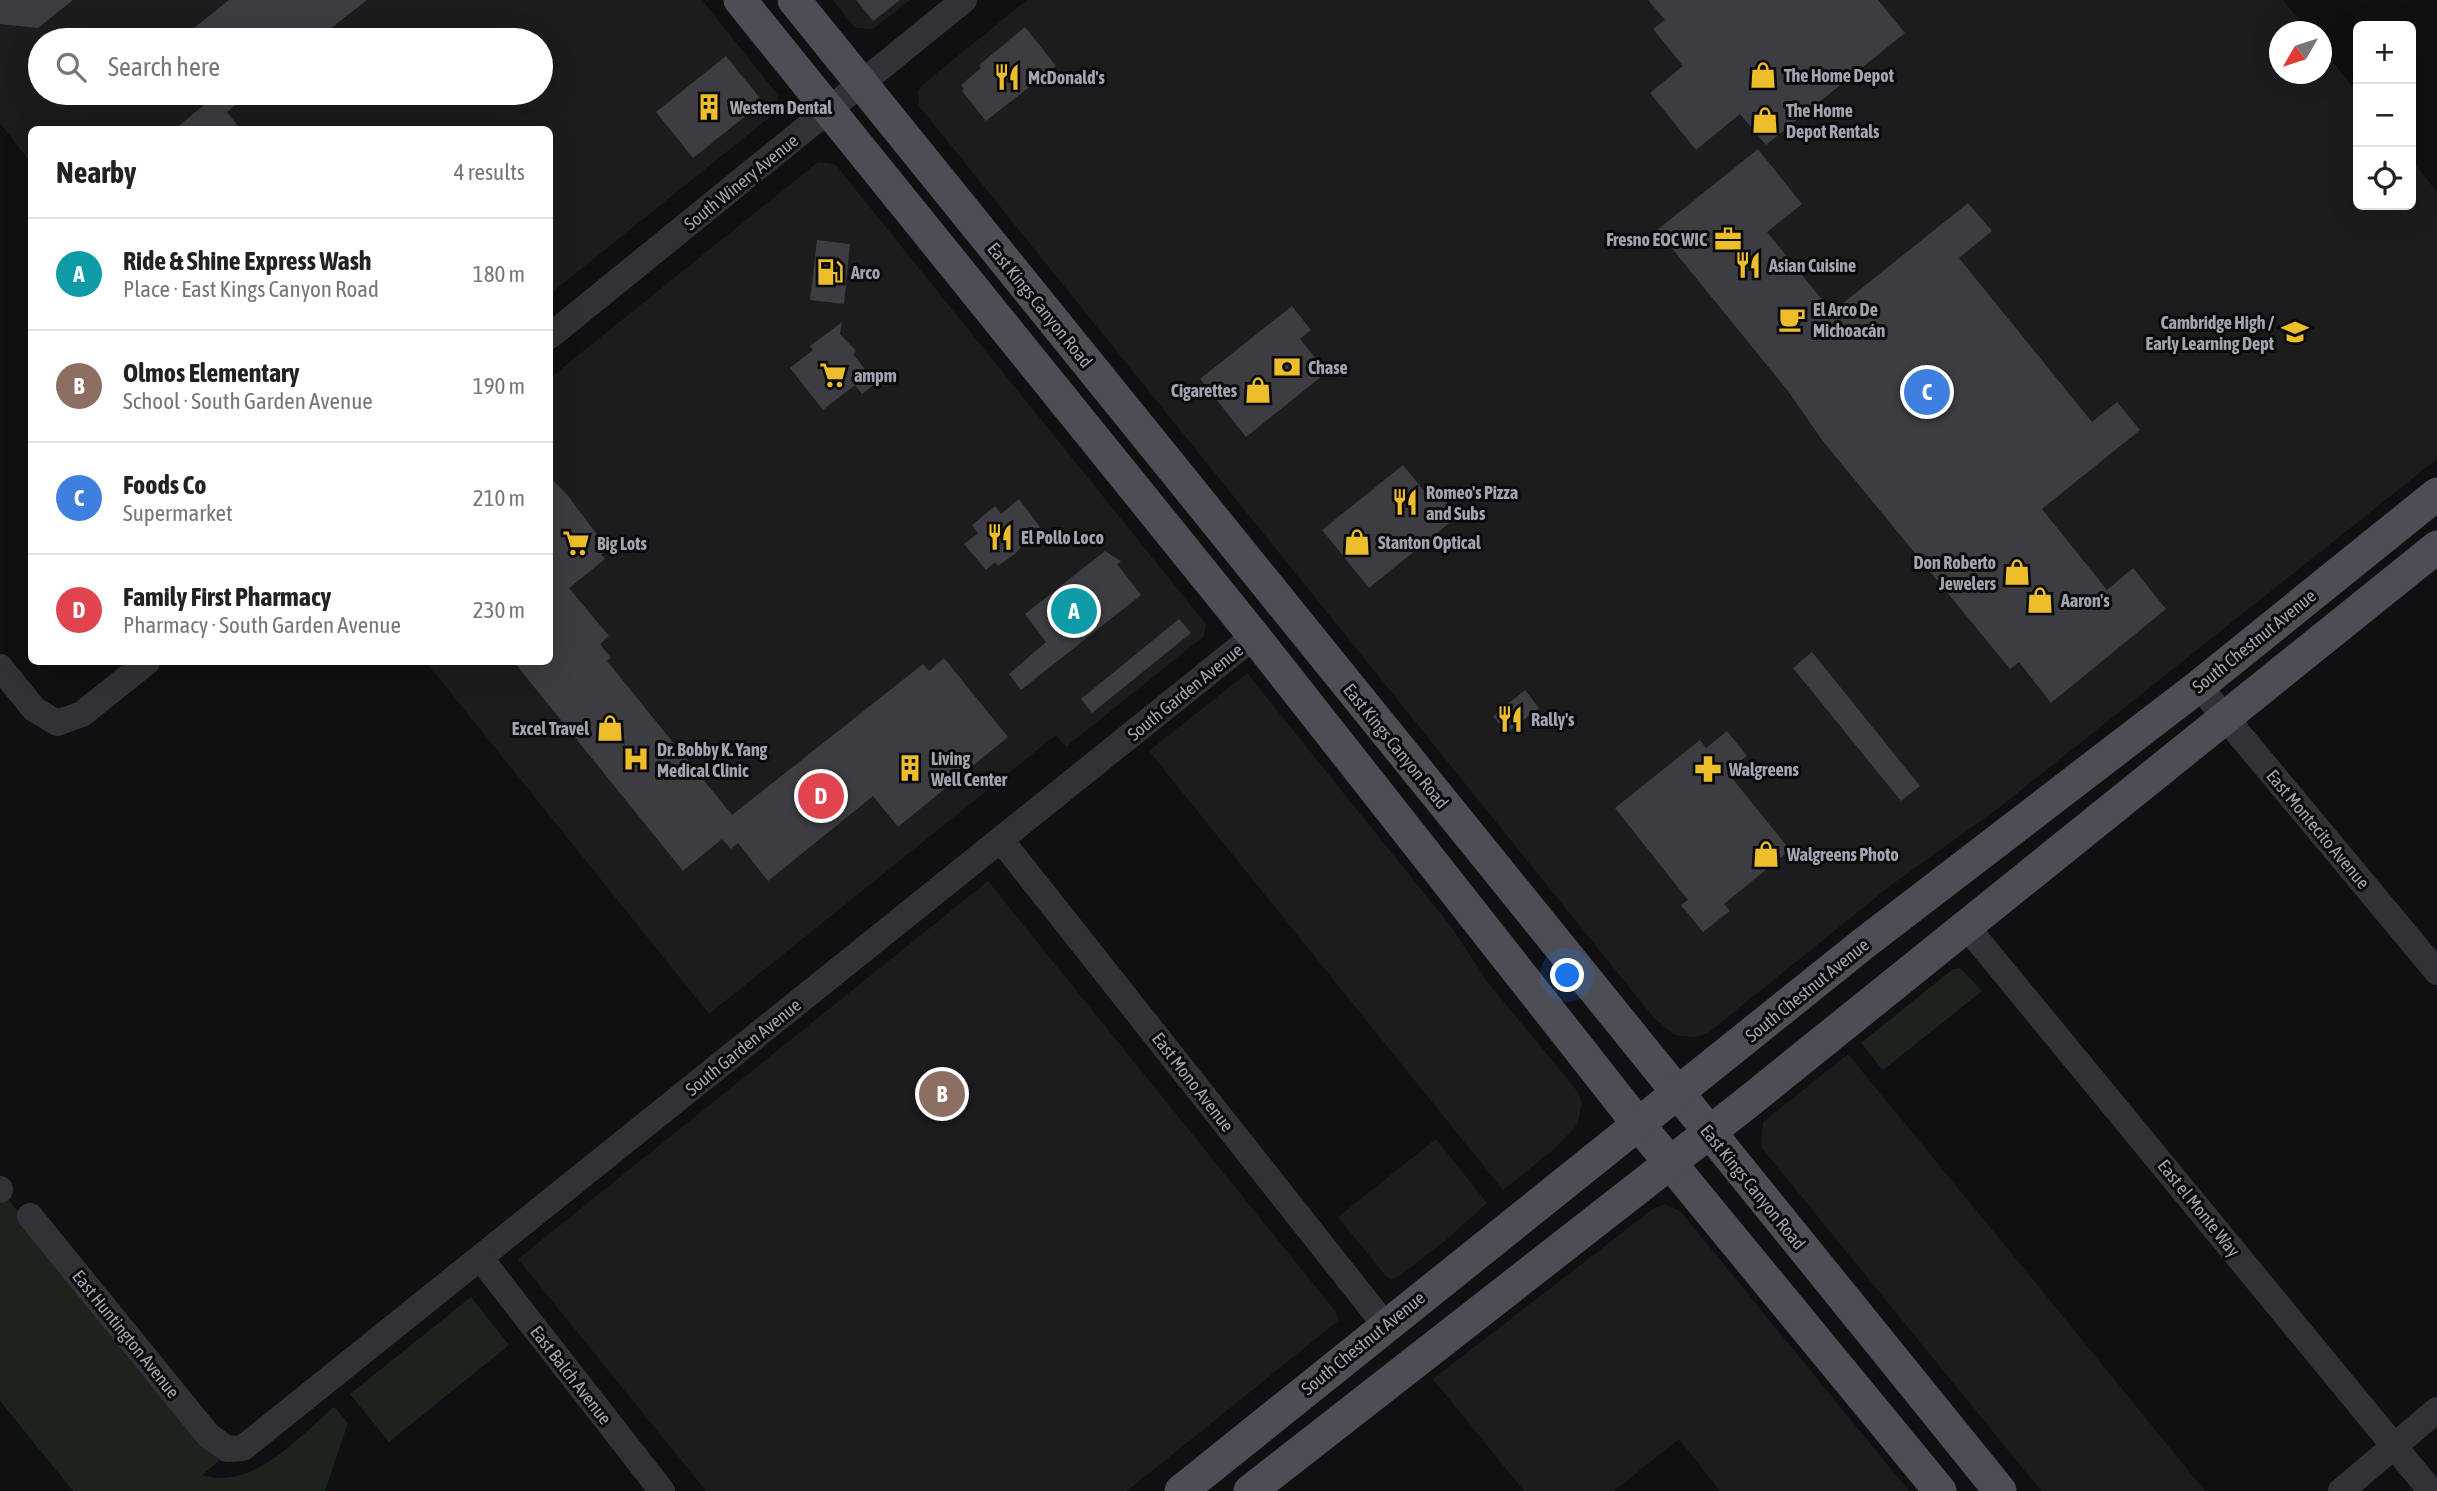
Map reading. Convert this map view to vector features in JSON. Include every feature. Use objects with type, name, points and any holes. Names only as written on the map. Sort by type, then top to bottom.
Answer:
[{"type":"main road","points":[[740,0],[1254,636],[1639,1125],[1940,1491]]},
{"type":"main road","name":"East Kings Canyon Road","points":[[794,0],[1996,1490]]},
{"type":"main road","name":"South Chestnut Avenue","points":[[1181,1491],[1863,944],[2199,686],[2437,494]]},
{"type":"main road","points":[[1251,1491],[1708,1132],[2437,547]]},
{"type":"main road","points":[[1966,926],[1980,890],[2072,812],[2081,794],[2079,778]]},
{"type":"street","name":"South Winery Avenue","points":[[553,334],[964,0]]},
{"type":"street","name":"South Garden Avenue","points":[[227,1449],[243,1448],[255,1440],[1254,636]]},
{"type":"street","points":[[0,667],[34,709],[57,723],[82,714],[143,665]]},
{"type":"street","name":"East Montecito Avenue","points":[[2199,686],[2437,972]]},
{"type":"street","name":"East Mono Avenue","points":[[1001,840],[1385,1325]]},
{"type":"street","name":"East el Monte Way","points":[[1966,926],[2431,1491]]},
{"type":"street","name":"East Huntington Avenue","points":[[30,1216],[208,1434],[227,1449]]},
{"type":"street","name":"East Balch Avenue","points":[[481,1259],[662,1491]]},
{"type":"street","points":[[2341,1491],[2437,1410]]},
{"type":"shaded area","points":[[0,0],[702,0],[778,95],[776,112],[553,292],[553,126],[28,126],[28,159],[0,123]]},
{"type":"shaded area","points":[[833,0],[910,0],[873,29],[855,28]]},
{"type":"shaded area","points":[[1027,0],[2283,0],[2300,21],[2269,21],[2269,84],[2332,84],[2332,61],[2353,88],[2353,210],[2416,210],[2416,165],[2437,192],[2437,459],[1996,810],[1890,886],[1708,1033],[1696,1037],[1674,1035],[1654,1018],[919,106],[918,91]]},
{"type":"shaded area","points":[[818,162],[835,164],[1206,624],[1204,636],[1066,747],[1056,735],[709,1014],[428,665],[553,665],[553,376]]},
{"type":"shaded area","points":[[1247,673],[1453,929],[1486,980],[1578,1092],[1582,1104],[1577,1125],[1552,1151],[1503,1190],[1149,751]]},
{"type":"shaded area","points":[[988,881],[1336,1312],[1338,1321],[1127,1491],[706,1491],[518,1259]]},
{"type":"shaded area","points":[[1960,968],[1982,991],[1883,1070],[1861,1043],[1953,969]]},
{"type":"shaded area","points":[[1848,1054],[2205,1491],[2042,1491],[2025,1471],[1761,1147],[1763,1122]]},
{"type":"shaded area","points":[[1436,1139],[1487,1203],[1446,1240],[1398,1277],[1391,1279],[1338,1217]]},
{"type":"shaded area","points":[[7,1198],[219,1461],[202,1475],[221,1478],[240,1475],[257,1468],[290,1446],[334,1407],[348,1423],[325,1491],[73,1491],[0,1401],[0,1204]]},
{"type":"shaded area","points":[[1665,1204],[1681,1212],[1909,1491],[1720,1491],[1679,1439],[1614,1491],[1524,1491],[1433,1379],[1654,1208]]},
{"type":"shaded area","points":[[471,1297],[509,1345],[389,1442],[350,1394]]},
{"type":"building","points":[[0,0],[73,0],[38,28],[0,24]]},
{"type":"building","points":[[229,0],[367,0],[331,28],[194,28]]},
{"type":"building","points":[[856,0],[900,0],[873,21]]},
{"type":"building","name":"The Home Depot","points":[[1648,0],[1878,0],[1905,33],[1766,145],[1740,114],[1696,150],[1650,93],[1683,66],[1653,29],[1665,20]]},
{"type":"building","name":"McDonald's","points":[[1025,27],[1056,66],[986,121],[962,91],[964,89],[961,85],[981,68],[979,65]]},
{"type":"building","name":"Western Dental","points":[[726,56],[763,102],[693,158],[656,112]]},
{"type":"building","points":[[204,105],[235,105],[227,112],[238,126],[179,126]]},
{"type":"building","points":[[1758,149],[1802,204],[1767,232],[1832,312],[1968,203],[1992,231],[1959,258],[2092,422],[2117,402],[2140,430],[2042,509],[2107,590],[2133,568],[2166,609],[2051,703],[2019,662],[2010,669],[1822,440],[1788,391],[1657,230]]},
{"type":"building","name":"Arco","points":[[817,240],[850,244],[844,304],[810,300]]},
{"type":"building","points":[[1292,306],[1311,330],[1300,339],[1327,372],[1246,437],[1200,379]]},
{"type":"building","name":"ampm","points":[[842,322],[840,334],[856,351],[853,354],[876,383],[862,394],[855,385],[823,410],[790,368],[813,350],[810,346]]},
{"type":"building","points":[[1403,465],[1430,498],[1438,492],[1458,516],[1369,588],[1322,530]]},
{"type":"building","points":[[553,480],[608,549],[601,554],[605,559],[569,588],[609,636],[600,644],[611,658],[607,661],[732,815],[923,664],[929,671],[944,658],[1008,737],[898,827],[873,796],[768,881],[738,843],[731,849],[722,839],[683,871],[516,665],[553,665]]},
{"type":"building","name":"El Pollo Loco","points":[[1019,499],[1040,527],[1023,541],[1025,543],[1016,553],[998,566],[995,562],[986,570],[964,544],[978,533],[972,525],[995,506],[1001,514]]},
{"type":"building","points":[[1105,551],[1121,561],[1117,564],[1141,595],[1021,690],[1009,674],[1046,642],[1025,614]]},
{"type":"building","points":[[1179,619],[1191,633],[1092,713],[1081,699]]},
{"type":"building","points":[[1812,652],[1920,786],[1901,801],[1793,668]]},
{"type":"building","name":"Rally's","points":[[1525,690],[1539,708],[1507,733],[1493,716]]},
{"type":"building","name":"Walgreens","points":[[1727,731],[1747,756],[1727,772],[1790,850],[1724,904],[1730,911],[1703,932],[1681,905],[1688,900],[1615,808],[1700,740],[1706,748]]},
{"type":"place","name":"The Home Depot","points":[[1763,75]]},
{"type":"place","name":"McDonald's","points":[[1007,77]]},
{"type":"place","name":"Western Dental","points":[[709,107]]},
{"type":"place","name":"The Home Depot Rentals","points":[[1765,120]]},
{"type":"place","name":"Fresno EOC WIC","points":[[1728,239]]},
{"type":"place","name":"Asian Cuisine","points":[[1748,265]]},
{"type":"place","name":"Arco","points":[[830,272]]},
{"type":"place","name":"El Arco De Michoacán","points":[[1792,319]]},
{"type":"place","name":"Cambridge High / Early Learning Dept","points":[[2295,332]]},
{"type":"place","name":"Chase","points":[[1287,367]]},
{"type":"place","name":"ampm","points":[[833,375]]},
{"type":"place","name":"Cigarettes","points":[[1258,390]]},
{"type":"place","name":"Foods Co","points":[[1927,392]]},
{"type":"place","name":"Romeo's Pizza and Subs","points":[[1405,502]]},
{"type":"place","name":"El Pollo Loco","points":[[1000,537]]},
{"type":"place","name":"Stanton Optical","points":[[1357,542]]},
{"type":"place","name":"Big Lots","points":[[576,543]]},
{"type":"place","name":"Don Roberto Jewelers","points":[[2017,572]]},
{"type":"place","name":"Aaron's","points":[[2040,600]]},
{"type":"place","name":"Ride & Shine Express Wash","points":[[1074,611]]},
{"type":"place","name":"Rally's","points":[[1510,719]]},
{"type":"place","name":"Excel Travel","points":[[610,728]]},
{"type":"place","name":"Dr. Bobby K. Yang Medical Clinic","points":[[636,759]]},
{"type":"place","name":"Living Well Center","points":[[910,768]]},
{"type":"place","name":"Walgreens","points":[[1708,769]]},
{"type":"place","name":"Family First Pharmacy","points":[[821,796]]},
{"type":"place","name":"Walgreens Photo","points":[[1766,854]]},
{"type":"place","name":"Olmos Elementary","points":[[942,1094]]}]
